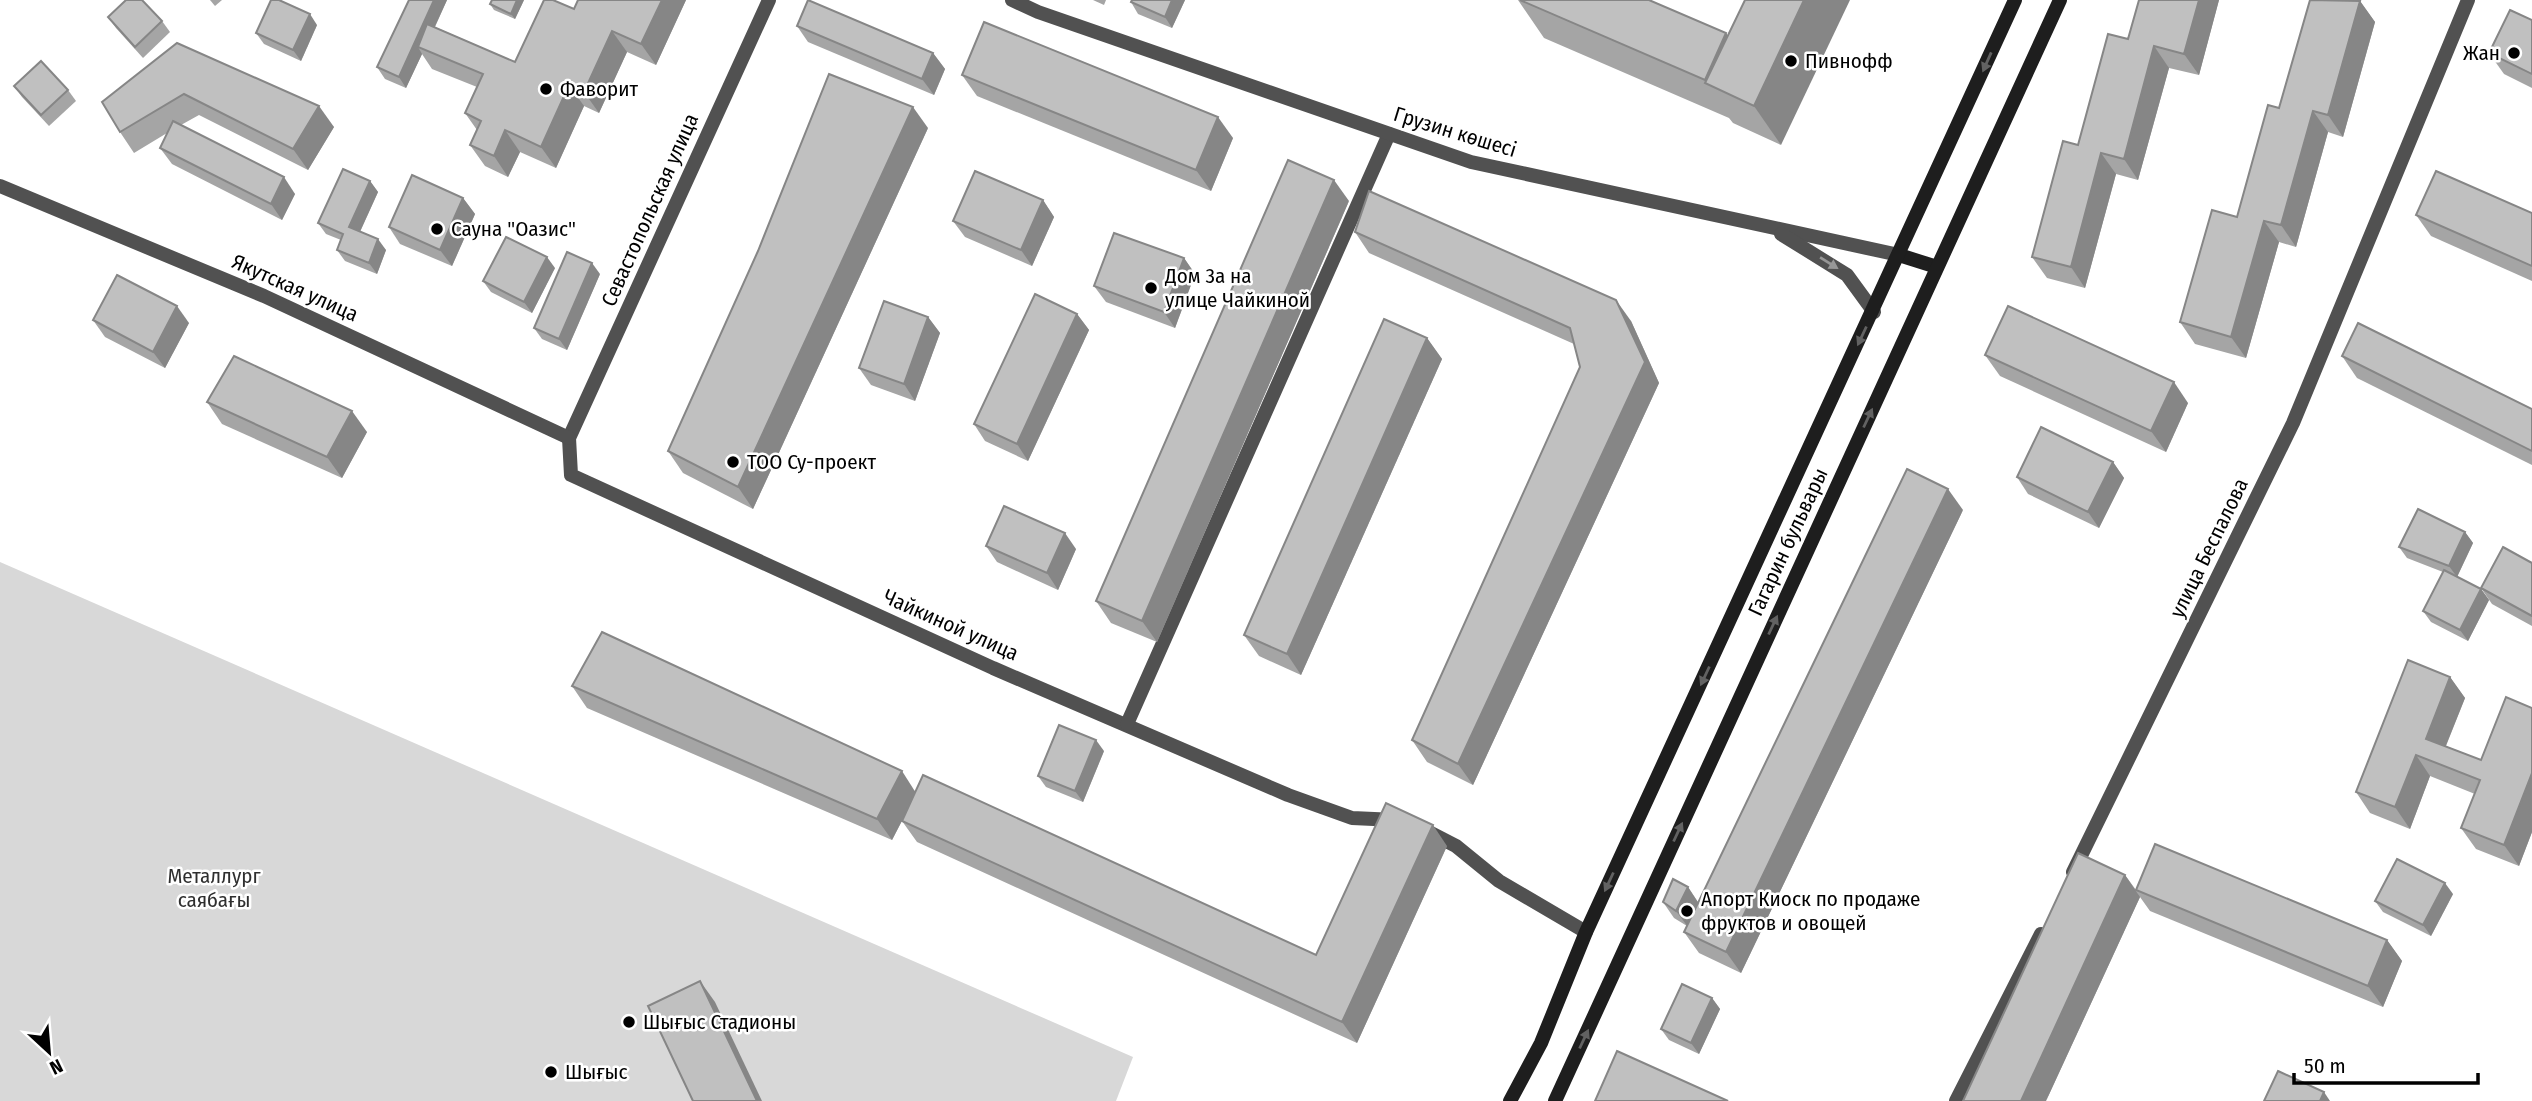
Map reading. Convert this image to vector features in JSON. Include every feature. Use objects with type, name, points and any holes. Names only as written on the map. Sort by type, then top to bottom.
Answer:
[{"type":"main road","name":"Гагарин бульвары","points":[[1510,1101],[1541,1043],[1586,932],[1874,312],[2015,0]]},
{"type":"main road","name":"Гагарин бульвары","points":[[1555,1101],[2060,0]]},
{"type":"main road","points":[[1899,255],[1937,267]]},
{"type":"street","name":"Севастопольская улица","points":[[569,438],[769,0]]},
{"type":"street","name":"Грузин көшесі","points":[[1012,0],[1038,12],[1471,162],[1899,255]]},
{"type":"street","name":"улица Беспалова","points":[[2064,889],[2293,423],[2468,0]]},
{"type":"street","points":[[1127,724],[1390,134]]},
{"type":"street","name":"Якутская улица","points":[[0,186],[264,296],[569,438]]},
{"type":"street","points":[[1771,228],[1847,275],[1874,312]]},
{"type":"street","name":"Чайкиной улица","points":[[569,438],[571,475],[993,668],[1288,795],[1352,818],[1374,821],[1395,819],[1434,833],[1456,846],[1499,881],[1586,932]]},
{"type":"street","points":[[1956,1101],[2051,914]]},
{"type":"green space","name":"Металлург саябағы","points":[[0,562],[1133,1057],[1116,1101],[0,1101]]},
{"type":"building","points":[[126,0],[142,0],[162,21],[135,47],[108,17]]},
{"type":"building","points":[[271,0],[279,0],[310,14],[293,50],[256,33]]},
{"type":"building","points":[[409,0],[434,0],[399,77],[377,67]]},
{"type":"building","points":[[492,0],[517,0],[511,14],[490,4]]},
{"type":"building","points":[[544,0],[553,0],[574,9],[578,0],[662,0],[641,44],[612,31],[584,92],[569,85],[541,147],[505,130],[494,156],[470,145],[481,121],[465,113],[483,74],[418,47],[427,24],[515,62]]},
{"type":"building","points":[[808,0],[933,53],[922,79],[797,26]]},
{"type":"building","points":[[1172,0],[1165,17],[1131,2]]},
{"type":"building","points":[[1520,0],[1649,0],[1726,33],[1705,80]]},
{"type":"building","points":[[1745,0],[1804,0],[1754,106],[1705,83]]},
{"type":"building","points":[[2139,0],[2199,0],[2184,54],[2154,46],[2124,159],[2101,153],[2071,267],[2032,257],[2063,141],[2078,145],[2108,34],[2128,39]]},
{"type":"building","points":[[2310,0],[2360,1],[2328,115],[2313,111],[2281,225],[2264,221],[2231,337],[2180,322],[2212,210],[2237,217],[2268,105],[2279,108]]},
{"type":"building","points":[[2510,10],[2532,20],[2532,74],[2489,53]]},
{"type":"building","points":[[984,22],[1218,117],[1196,170],[962,75]]},
{"type":"building","points":[[177,43],[319,106],[293,149],[184,94],[120,132],[102,102]]},
{"type":"building","points":[[41,61],[68,90],[41,115],[14,86]]},
{"type":"building","points":[[829,74],[913,107],[738,487],[668,451],[758,251]]},
{"type":"building","points":[[173,121],[284,177],[271,204],[160,148]]},
{"type":"building","points":[[1288,160],[1334,180],[1142,621],[1096,601]]},
{"type":"building","points":[[343,169],[370,181],[349,227],[378,239],[369,263],[337,250],[343,234],[318,223]]},
{"type":"building","points":[[975,171],[1043,200],[1021,250],[953,221]]},
{"type":"building","points":[[2436,171],[2532,213],[2532,266],[2416,215]]},
{"type":"building","points":[[412,175],[463,198],[440,250],[389,227]]},
{"type":"building","points":[[1369,191],[1616,300],[1645,362],[1458,764],[1412,740],[1580,367],[1570,328],[1355,232]]},
{"type":"building","name":"Дом 3а на улице Чайкиной","points":[[1114,233],[1184,258],[1164,312],[1094,286]]},
{"type":"building","points":[[506,237],[547,257],[524,302],[483,281]]},
{"type":"building","points":[[567,252],[592,263],[559,339],[534,328]]},
{"type":"building","points":[[117,275],[177,306],[153,352],[93,320]]},
{"type":"building","points":[[1035,294],[1077,314],[1017,444],[974,424]]},
{"type":"building","points":[[884,301],[928,317],[904,384],[859,368]]},
{"type":"building","points":[[2008,306],[2174,382],[2151,431],[1985,355]]},
{"type":"building","points":[[1384,319],[1427,338],[1287,654],[1244,635]]},
{"type":"building","points":[[2358,323],[2532,409],[2532,451],[2342,356]]},
{"type":"building","points":[[234,356],[352,411],[327,457],[207,402]]},
{"type":"building","points":[[2041,427],[2113,462],[2088,512],[2017,477]]},
{"type":"building","points":[[1907,469],[1948,489],[1726,952],[1684,932]]},
{"type":"building","points":[[1004,506],[1065,533],[1047,573],[986,546]]},
{"type":"building","points":[[2418,509],[2465,532],[2449,566],[2399,547]]},
{"type":"building","points":[[2503,547],[2532,563],[2532,616],[2481,588]]},
{"type":"building","points":[[2444,570],[2481,589],[2460,630],[2423,611]]},
{"type":"building","points":[[602,632],[902,771],[877,819],[572,686]]},
{"type":"building","points":[[2408,660],[2450,677],[2426,739],[2481,760],[2506,697],[2532,708],[2532,773],[2504,845],[2461,828],[2480,780],[2416,755],[2395,807],[2356,792]]},
{"type":"building","points":[[1059,725],[1096,740],[1075,791],[1038,776]]},
{"type":"building","points":[[923,775],[1316,955],[1386,803],[1433,825],[1342,1022],[902,821]]},
{"type":"building","points":[[2155,844],[2387,940],[2368,986],[2136,890]]},
{"type":"building","points":[[2078,853],[2125,875],[2021,1101],[1963,1101]]},
{"type":"building","points":[[2397,859],[2445,883],[2423,925],[2375,901]]},
{"type":"building","points":[[1673,879],[1688,887],[1676,911],[1663,902]]},
{"type":"building","points":[[700,981],[757,1101],[693,1101],[648,1006]]},
{"type":"building","points":[[1682,984],[1712,998],[1691,1043],[1661,1029]]},
{"type":"building","points":[[1617,1051],[1728,1101],[1595,1101]]},
{"type":"building","points":[[2278,1071],[2324,1092],[2320,1101],[2264,1101]]},
{"type":"place","name":"Жан","points":[[2514,53]]},
{"type":"place","name":"Пивнофф","points":[[1791,61]]},
{"type":"place","name":"Фаворит","points":[[546,89]]},
{"type":"place","name":"Сауна \"Оазис\"","points":[[437,229]]},
{"type":"place","name":"Дом 3а на улице Чайкиной","points":[[1151,288]]},
{"type":"place","name":"ТОО Су-проект","points":[[733,462]]},
{"type":"place","name":"Апорт Киоск по продаже фруктов и овощей","points":[[1687,911]]},
{"type":"place","name":"Шығыс Стадионы","points":[[629,1022]]},
{"type":"place","name":"Шығыс","points":[[551,1072]]}]
